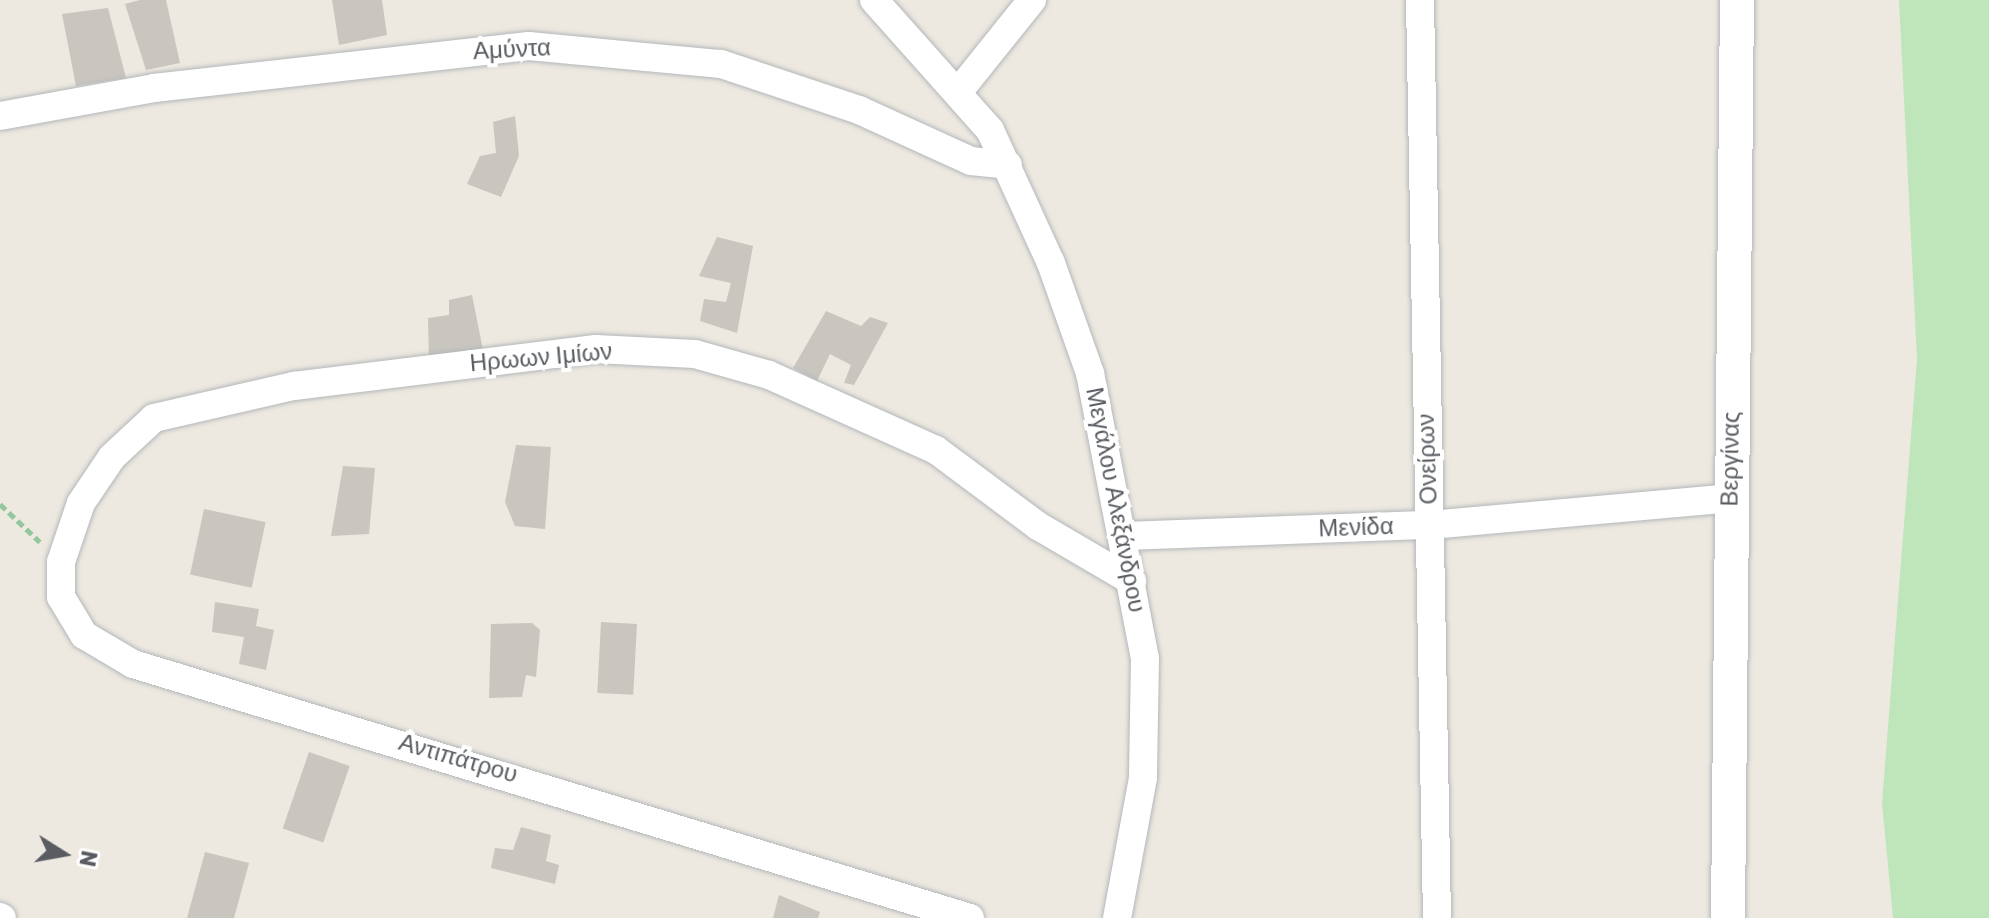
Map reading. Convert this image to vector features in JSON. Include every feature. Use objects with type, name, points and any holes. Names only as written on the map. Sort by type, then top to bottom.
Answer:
[{"type":"street","name":"Μεγάλου Αλεξάνδρου","points":[[874,0],[959,91],[1008,165],[1090,373],[1125,536],[1145,659],[1143,778],[1117,918]]},
{"type":"street","points":[[959,91],[1032,0]]},
{"type":"street","name":"Ονείρων","points":[[1420,0],[1437,918]]},
{"type":"street","name":"Βεργίνας","points":[[1728,918],[1737,0]]},
{"type":"street","name":"Αμύντα","points":[[0,116],[154,88],[529,46],[721,64],[859,110],[971,161],[1008,165]]},
{"type":"street","name":"Ηρωων Ιμίων","points":[[81,503],[112,457],[154,418],[294,386],[596,349],[695,354],[769,375],[936,450],[1038,526],[1132,581]]},
{"type":"street","name":"Μενίδα","points":[[1125,536],[1430,525],[1730,498]]},
{"type":"street","name":"Αντιπάτρου","points":[[81,503],[61,562],[61,597],[84,635],[133,664],[970,918]]},
{"type":"path","points":[[0,504],[61,562]]},
{"type":"green space","points":[[1899,0],[1989,0],[1989,918],[1893,918],[1882,803],[1917,359]]},
{"type":"building","points":[[140,0],[166,0],[180,63],[146,70],[125,4]]},
{"type":"building","points":[[332,0],[382,0],[387,35],[339,45]]},
{"type":"building","points":[[108,8],[126,78],[76,86],[62,14]]},
{"type":"building","points":[[515,116],[519,156],[501,197],[467,184],[480,156],[496,153],[493,122]]},
{"type":"building","points":[[717,237],[753,246],[737,333],[700,321],[704,299],[726,302],[731,283],[699,276]]},
{"type":"building","points":[[472,295],[483,350],[429,360],[428,318],[449,315],[449,300]]},
{"type":"building","points":[[826,311],[861,326],[870,317],[888,323],[854,385],[844,383],[851,365],[830,354],[817,381],[793,368]]},
{"type":"building","points":[[516,445],[551,447],[545,529],[515,526],[505,502]]},
{"type":"building","points":[[343,466],[375,468],[369,534],[331,536]]},
{"type":"building","points":[[204,509],[266,522],[252,588],[190,575]]},
{"type":"building","points":[[215,602],[259,609],[256,626],[274,630],[266,670],[239,664],[244,637],[212,632]]},
{"type":"building","points":[[601,622],[637,624],[633,695],[597,693]]},
{"type":"building","points":[[532,623],[540,630],[536,677],[526,675],[522,697],[489,698],[491,624]]},
{"type":"building","points":[[309,752],[350,766],[323,843],[283,829]]},
{"type":"building","points":[[521,827],[551,835],[546,861],[559,865],[555,884],[491,868],[495,848],[513,850]]},
{"type":"building","points":[[205,852],[249,863],[234,918],[187,918]]},
{"type":"building","points":[[779,895],[820,912],[818,918],[773,918]]}]
